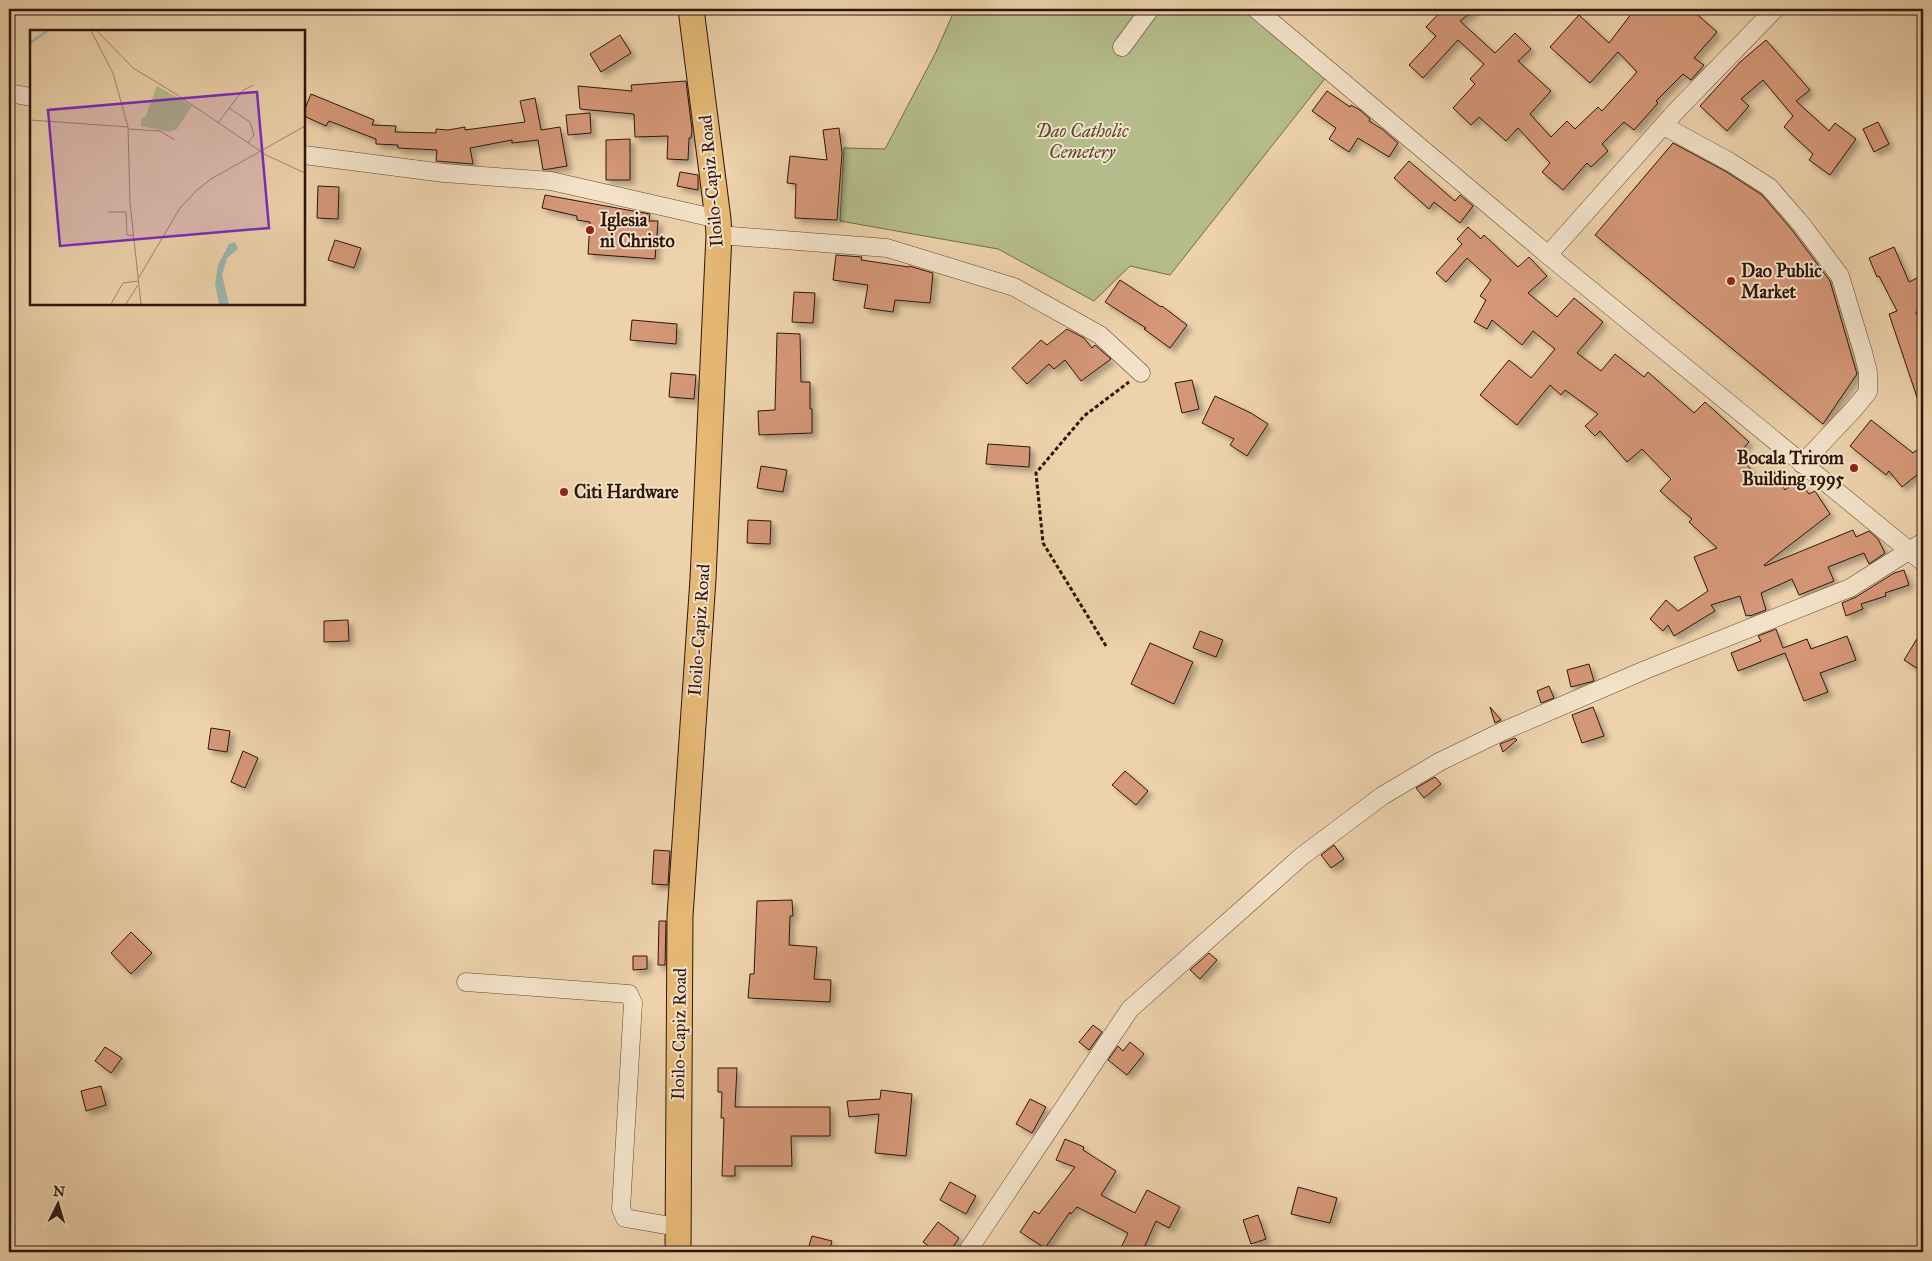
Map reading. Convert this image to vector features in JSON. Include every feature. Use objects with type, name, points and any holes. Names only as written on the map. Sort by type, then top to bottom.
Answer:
[{"type":"highway","name":"Iloilo-Capiz Road","points":[[678,1252],[680,916],[703,579],[719,227],[691,9]]},
{"type":"street","points":[[1122,47],[1150,9]]},
{"type":"street","points":[[1256,9],[1548,255],[1802,464],[1916,546],[1923,562]]},
{"type":"street","points":[[1548,255],[1664,126],[1775,9]]},
{"type":"street","points":[[9,93],[30,96]]},
{"type":"street","points":[[1664,126],[1730,162],[1769,187],[1802,225],[1840,276],[1868,372],[1868,392],[1802,464]]},
{"type":"street","points":[[305,155],[444,173],[550,181],[719,227],[887,248],[1014,287],[1100,335],[1141,373]]},
{"type":"street","points":[[966,1252],[1130,1009],[1302,856],[1382,796],[1441,761],[1501,732],[1636,674],[1850,588],[1916,546]]},
{"type":"street","points":[[466,982],[629,994],[632,1003],[621,1209],[625,1218],[677,1227]]},
{"type":"path","points":[[1106,646],[1043,543],[1036,473],[1084,416],[1141,373]]},
{"type":"green space","name":"Dao Catholic Cemetery","points":[[955,9],[1242,9],[1327,76],[1170,275],[1130,266],[1094,301],[998,249],[840,221],[844,148],[885,149],[936,52]]},
{"type":"building","points":[[1443,9],[1476,9],[1460,21],[1495,53],[1515,33],[1531,49],[1518,61],[1551,91],[1530,114],[1551,137],[1567,121],[1575,129],[1598,107],[1602,111],[1637,72],[1618,52],[1590,83],[1550,47],[1579,15],[1609,43],[1635,9],[1691,9],[1717,32],[1694,58],[1704,65],[1691,80],[1683,74],[1656,101],[1658,103],[1634,130],[1624,122],[1602,144],[1608,151],[1591,167],[1587,163],[1563,190],[1542,172],[1550,163],[1518,128],[1506,141],[1479,117],[1471,125],[1453,108],[1475,84],[1470,79],[1484,64],[1458,40],[1423,78],[1409,65],[1436,36],[1426,27]]},
{"type":"building","points":[[620,35],[631,53],[601,72],[590,54]]},
{"type":"building","points":[[1766,40],[1810,90],[1796,101],[1829,131],[1835,123],[1856,139],[1830,175],[1809,160],[1813,154],[1784,127],[1793,116],[1763,80],[1741,99],[1749,106],[1727,131],[1700,106],[1740,62]]},
{"type":"building","points":[[686,81],[692,130],[691,138],[689,138],[688,160],[667,159],[668,136],[635,137],[634,114],[580,109],[578,86],[632,91],[631,85]]},
{"type":"building","points":[[1327,91],[1350,107],[1351,105],[1360,110],[1370,119],[1369,121],[1398,143],[1389,157],[1358,138],[1349,152],[1329,139],[1336,128],[1312,111]]},
{"type":"building","points":[[311,94],[374,120],[372,125],[396,126],[395,132],[436,133],[436,129],[448,130],[465,127],[465,130],[525,122],[520,101],[535,98],[541,130],[560,127],[567,166],[543,170],[538,140],[512,143],[512,140],[470,148],[473,164],[436,161],[437,150],[398,148],[398,145],[376,144],[376,139],[329,121],[326,126],[305,116],[305,109]]},
{"type":"building","points":[[590,113],[591,133],[568,135],[566,115]]},
{"type":"building","points":[[1878,122],[1889,144],[1874,152],[1863,129]]},
{"type":"building","points":[[839,128],[842,153],[837,220],[795,218],[796,184],[787,183],[790,156],[827,160],[823,130]]},
{"type":"building","points":[[630,139],[630,180],[606,180],[606,140]]},
{"type":"building","points":[[1673,143],[1725,171],[1762,195],[1792,230],[1830,281],[1857,374],[1823,424],[1595,235]]},
{"type":"building","points":[[1409,161],[1455,201],[1460,195],[1473,206],[1460,223],[1434,202],[1429,209],[1394,178]]},
{"type":"building","points":[[680,172],[698,175],[698,190],[677,186]]},
{"type":"building","points":[[318,186],[339,187],[338,219],[317,218]]},
{"type":"building","points":[[545,195],[650,214],[649,221],[658,221],[655,259],[588,254],[590,222],[577,220],[577,216],[542,208]]},
{"type":"building","points":[[1468,227],[1481,239],[1484,235],[1518,267],[1529,257],[1547,276],[1528,293],[1557,317],[1574,298],[1603,322],[1577,353],[1601,371],[1615,354],[1644,377],[1648,372],[1694,413],[1705,402],[1749,442],[1738,454],[1758,478],[1773,470],[1785,490],[1798,480],[1809,494],[1815,491],[1830,514],[1765,566],[1853,530],[1856,537],[1869,531],[1878,539],[1885,553],[1869,564],[1864,553],[1828,567],[1834,581],[1799,595],[1792,579],[1761,593],[1766,610],[1750,616],[1746,616],[1740,596],[1711,605],[1715,611],[1674,636],[1668,625],[1663,631],[1650,619],[1666,600],[1678,611],[1708,591],[1694,557],[1717,548],[1689,522],[1692,519],[1660,491],[1671,479],[1642,449],[1627,462],[1600,431],[1595,436],[1585,426],[1598,414],[1565,390],[1561,395],[1550,385],[1517,425],[1480,395],[1509,360],[1531,378],[1555,349],[1533,331],[1522,345],[1492,320],[1487,329],[1474,322],[1486,300],[1480,296],[1491,280],[1467,258],[1446,282],[1436,273],[1462,244],[1457,239]]},
{"type":"building","points":[[335,240],[361,248],[354,268],[328,260]]},
{"type":"building","points":[[1894,247],[1909,282],[1923,275],[1923,308],[1916,312],[1923,331],[1923,408],[1921,409],[1889,314],[1897,311],[1879,276],[1877,277],[1869,258]]},
{"type":"building","points":[[836,255],[862,257],[861,260],[909,266],[933,273],[930,303],[895,300],[893,312],[864,308],[868,285],[833,280]]},
{"type":"building","points":[[1120,280],[1162,306],[1187,325],[1170,348],[1144,329],[1146,328],[1105,302]]},
{"type":"building","points":[[794,292],[815,293],[813,323],[792,322]]},
{"type":"building","points":[[632,320],[677,324],[676,344],[630,340]]},
{"type":"building","points":[[1067,329],[1084,338],[1092,348],[1095,345],[1111,359],[1081,381],[1065,360],[1054,369],[1049,364],[1027,384],[1012,368],[1041,340],[1047,345]]},
{"type":"building","points":[[777,333],[800,334],[801,382],[810,382],[812,433],[759,435],[758,411],[775,410]]},
{"type":"building","points":[[671,373],[696,375],[694,399],[669,397]]},
{"type":"building","points":[[1192,380],[1199,409],[1182,413],[1175,383]]},
{"type":"building","points":[[1215,396],[1251,413],[1268,424],[1247,456],[1230,445],[1234,439],[1202,423]]},
{"type":"building","points":[[1871,420],[1913,453],[1923,445],[1923,470],[1902,487],[1889,471],[1886,475],[1850,446]]},
{"type":"building","points":[[988,444],[1030,447],[1029,467],[986,464]]},
{"type":"building","points":[[761,466],[787,470],[783,492],[757,488]]},
{"type":"building","points":[[748,520],[771,521],[770,544],[747,543]]},
{"type":"building","points":[[1904,570],[1909,585],[1885,593],[1886,596],[1861,604],[1863,609],[1846,616],[1842,603],[1856,597],[1894,573]]},
{"type":"building","points":[[348,620],[349,641],[324,642],[324,621]]},
{"type":"building","points":[[1776,629],[1783,648],[1807,639],[1811,649],[1847,636],[1856,660],[1820,673],[1828,692],[1804,701],[1785,653],[1738,671],[1731,653],[1761,641],[1758,636]]},
{"type":"building","points":[[1923,629],[1923,672],[1904,660]]},
{"type":"building","points":[[1200,631],[1223,640],[1216,657],[1193,648]]},
{"type":"building","points":[[1150,643],[1193,662],[1174,704],[1131,684]]},
{"type":"building","points":[[1589,664],[1594,681],[1571,687],[1567,670]]},
{"type":"building","points":[[1549,686],[1554,698],[1541,703],[1537,691]]},
{"type":"building","points":[[1490,707],[1501,720],[1495,723]]},
{"type":"building","points":[[1593,707],[1604,736],[1582,743],[1572,715]]},
{"type":"building","points":[[211,728],[230,731],[227,752],[208,749]]},
{"type":"building","points":[[1515,738],[1517,740],[1503,752],[1500,744]]},
{"type":"building","points":[[243,751],[258,758],[245,788],[231,782]]},
{"type":"building","points":[[1125,771],[1148,791],[1136,805],[1112,785]]},
{"type":"building","points":[[1435,777],[1441,784],[1424,798],[1416,788]]},
{"type":"building","points":[[1334,845],[1344,859],[1331,868],[1321,855]]},
{"type":"building","points":[[654,850],[670,851],[668,885],[652,884]]},
{"type":"building","points":[[792,900],[793,916],[790,916],[789,945],[817,947],[814,979],[831,980],[830,1002],[748,998],[750,974],[754,974],[757,901]]},
{"type":"building","points":[[659,921],[666,921],[665,965],[658,965]]},
{"type":"building","points":[[131,932],[152,953],[131,974],[111,953]]},
{"type":"building","points":[[1209,953],[1217,960],[1200,979],[1190,970]]},
{"type":"building","points":[[633,956],[647,956],[647,969],[633,970]]},
{"type":"building","points":[[1093,1025],[1102,1032],[1089,1050],[1079,1042]]},
{"type":"building","points":[[1130,1042],[1144,1054],[1127,1075],[1108,1060],[1118,1046],[1123,1051]]},
{"type":"building","points":[[105,1047],[122,1058],[111,1073],[95,1061]]},
{"type":"building","points":[[718,1068],[737,1068],[735,1107],[830,1107],[830,1136],[791,1136],[792,1166],[735,1166],[735,1176],[722,1176],[724,1118],[721,1118],[722,1092],[718,1092]]},
{"type":"building","points":[[101,1086],[106,1105],[86,1111],[81,1091]]},
{"type":"building","points":[[881,1090],[912,1094],[906,1156],[875,1153],[879,1114],[849,1117],[847,1101],[880,1099]]},
{"type":"building","points":[[1030,1099],[1046,1107],[1032,1133],[1016,1124]]},
{"type":"building","points":[[1065,1139],[1084,1147],[1083,1150],[1116,1171],[1101,1195],[1135,1213],[1147,1190],[1180,1207],[1169,1228],[1156,1221],[1142,1252],[1119,1252],[1128,1233],[1077,1207],[1071,1214],[1070,1212],[1045,1248],[1020,1232],[1034,1211],[1039,1214],[1075,1167],[1056,1160]]},
{"type":"building","points":[[950,1182],[976,1196],[966,1214],[940,1200]]},
{"type":"building","points":[[1298,1187],[1337,1198],[1330,1223],[1291,1214]]},
{"type":"building","points":[[1258,1215],[1266,1239],[1251,1244],[1243,1220]]},
{"type":"building","points":[[938,1222],[959,1238],[949,1252],[937,1252],[923,1242]]},
{"type":"building","points":[[812,1236],[832,1241],[829,1252],[807,1252]]},
{"type":"place","name":"Iglesia ni Christo","points":[[590,230]]},
{"type":"place","name":"Dao Public Market","points":[[1731,281]]},
{"type":"place","name":"Bocala Trirom Building 1995","points":[[1854,468]]},
{"type":"place","name":"Citi Hardware","points":[[564,492]]}]
